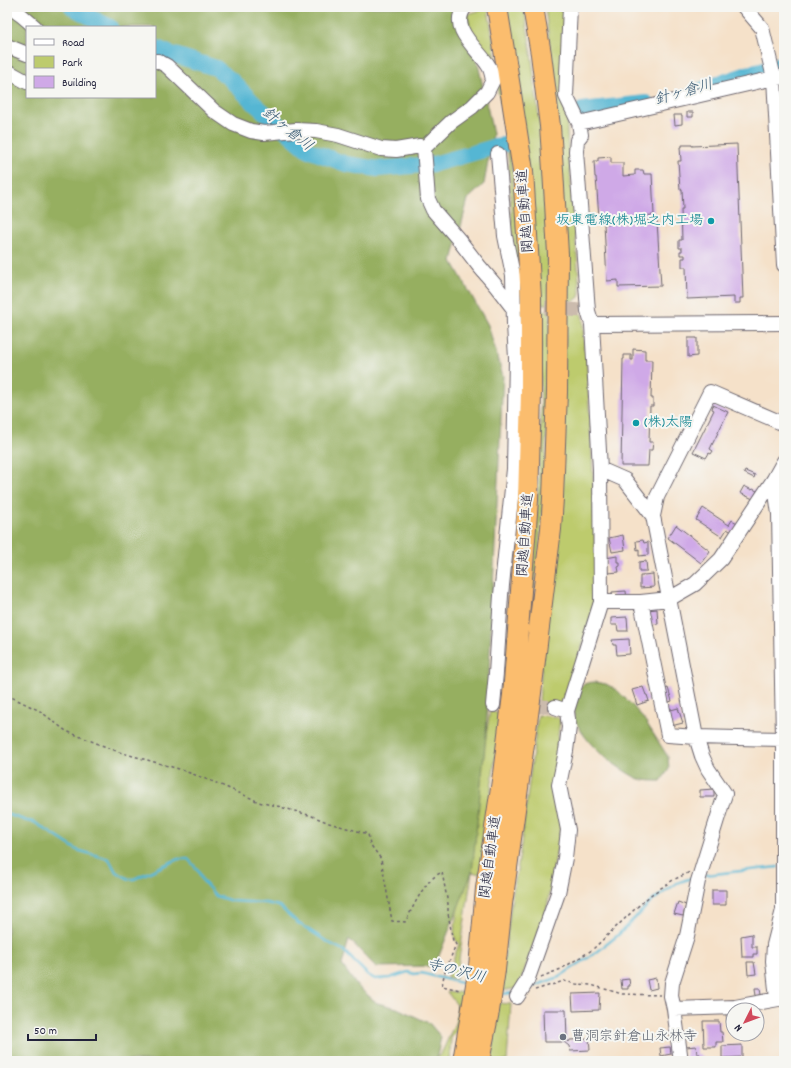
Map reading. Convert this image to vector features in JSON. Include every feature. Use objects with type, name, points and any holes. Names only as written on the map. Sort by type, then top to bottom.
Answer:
[{"type":"highway","name":"関越自動車道","points":[[487,969],[486,888],[513,695],[528,500],[531,393],[531,298],[523,171],[508,68],[497,7]]},
{"type":"highway","name":"関越自動車道","points":[[479,1061],[480,1010],[487,969],[502,904],[531,693],[550,537],[554,460],[557,376],[558,254],[550,126],[541,54],[533,7]]},
{"type":"highway","name":"関越自動車道","points":[[463,1061],[480,1010]]},
{"type":"street","points":[[10,7],[34,26]]},
{"type":"street","points":[[424,148],[451,122],[472,107],[487,92],[493,80],[490,66],[464,34],[459,21],[465,7]]},
{"type":"street","points":[[522,989],[558,893],[565,858],[568,830],[559,785],[569,727],[561,709],[601,602],[600,469],[592,324],[588,311],[576,150],[577,140],[581,135],[579,123],[566,96],[570,7]]},
{"type":"street","points":[[744,7],[762,28],[779,77],[784,265]]},
{"type":"street","points":[[7,46],[26,54]]},
{"type":"street","points":[[156,61],[167,66],[214,111],[233,124],[251,131],[264,133],[296,130],[316,131],[338,135],[381,149],[396,150],[420,146],[424,148]]},
{"type":"street","points":[[7,71],[26,81]]},
{"type":"street","points":[[579,123],[779,77]]},
{"type":"street","points":[[424,148],[428,199],[433,210],[496,286],[519,307]]},
{"type":"street","points":[[493,705],[501,595],[514,469],[516,358],[519,307],[505,236],[498,154]]},
{"type":"street","points":[[592,324],[784,323]]},
{"type":"street","points":[[681,1061],[672,1003],[672,983],[687,936],[700,875],[725,794],[708,769],[696,737],[653,516],[657,497],[710,392],[784,424]]},
{"type":"street","points":[[601,602],[669,600],[695,584],[721,559],[774,479],[784,461]]},
{"type":"street","points":[[600,469],[625,480],[653,516]]},
{"type":"street","points":[[672,1003],[735,1007],[781,999],[774,961],[774,945],[783,910],[784,739],[779,514],[774,479]]},
{"type":"street","points":[[640,602],[668,735],[784,739]]},
{"type":"path","points":[[7,695],[40,711],[66,731],[119,752],[179,769],[214,782],[258,802],[312,816],[329,823],[368,834],[370,844],[381,858],[392,921],[405,922],[425,886],[436,875],[442,872],[448,904],[450,927],[453,941],[456,944],[444,975],[442,986]]},
{"type":"path","points":[[522,989],[546,975],[561,969],[592,950],[657,890],[689,872],[700,875]]},
{"type":"path","points":[[522,989],[564,981],[576,984],[591,985],[622,994],[672,1003]]},
{"type":"green space","points":[[7,7],[466,7],[493,134],[484,184],[468,199],[452,261],[488,325],[503,376],[486,736],[472,872],[435,966],[376,967],[349,939],[342,965],[357,986],[377,1003],[397,1008],[429,1023],[441,1037],[436,1061],[7,1061]]},
{"type":"green space","points":[[506,7],[524,7],[530,44],[542,142],[550,304],[540,304]]},
{"type":"green space","points":[[545,7],[565,7],[571,120],[567,123],[567,134],[580,292],[579,297],[574,301],[566,302],[551,57]]},
{"type":"green space","points":[[488,8],[510,147],[519,238],[523,304],[514,302],[513,239],[507,138],[500,99],[491,66],[474,45],[463,17]]},
{"type":"green space","points":[[540,311],[550,311],[545,477],[538,560],[520,701],[529,621],[537,517],[541,420]]},
{"type":"green space","points":[[567,311],[579,312],[582,315],[583,320],[593,475],[596,576],[594,605],[565,704],[539,703]]},
{"type":"green space","points":[[594,682],[606,684],[617,690],[646,722],[668,757],[669,769],[661,781],[642,780],[630,774],[602,754],[583,734],[578,726],[573,712],[574,701],[581,687],[587,683]]},
{"type":"green space","points":[[490,711],[501,713],[480,874],[472,872],[456,979],[447,977],[459,944],[455,939],[454,931]]},
{"type":"green space","points":[[538,715],[557,717],[560,720],[557,779],[561,824],[547,907],[518,988],[500,991],[512,897],[519,860]]},
{"type":"green space","points":[[447,992],[464,993],[460,1025],[451,1038],[449,1061],[435,1061],[443,1050],[456,1021],[457,1005]]},
{"type":"green space","points":[[498,1003],[511,1004],[507,1061],[492,1061]]},
{"type":"building","points":[[687,112],[693,112],[693,117],[687,117]]},
{"type":"building","points":[[674,115],[682,115],[682,124],[675,125]]},
{"type":"building","name":"坂東電線(株)堀之内工場","points":[[737,144],[743,298],[740,298],[740,303],[734,303],[734,297],[687,299],[686,267],[682,267],[682,258],[685,258],[685,255],[680,255],[682,248],[679,248],[679,240],[682,240],[681,209],[683,209],[678,161],[681,161],[680,147],[682,147],[682,145]]},
{"type":"building","points":[[611,157],[611,163],[623,163],[623,176],[635,175],[635,170],[643,170],[644,174],[652,174],[654,215],[639,216],[639,221],[657,221],[661,286],[618,287],[618,280],[607,281],[604,224],[632,222],[631,217],[599,218],[594,161],[598,161],[598,158]]},
{"type":"building","points":[[688,338],[697,338],[697,356],[688,357]]},
{"type":"building","name":"(株)太陽","points":[[633,349],[645,350],[645,360],[652,360],[651,398],[653,398],[653,406],[650,406],[649,442],[653,442],[652,450],[649,450],[648,466],[621,466],[623,359],[624,355],[631,355],[631,360],[633,360]]},
{"type":"building","points":[[713,405],[728,412],[710,449],[713,451],[711,454],[709,453],[706,458],[693,452],[714,410],[712,409]]},
{"type":"building","points":[[745,471],[755,475],[754,478],[744,473]]},
{"type":"building","points":[[744,486],[757,491],[753,499],[740,493]]},
{"type":"building","points":[[703,508],[729,525],[732,520],[739,524],[733,533],[727,529],[722,537],[696,520]]},
{"type":"building","points":[[676,525],[710,551],[701,563],[668,538]]},
{"type":"building","points":[[623,535],[625,550],[612,552],[609,538]]},
{"type":"building","points":[[643,540],[644,543],[648,542],[648,555],[639,556],[639,549],[637,550],[636,541]]},
{"type":"building","points":[[617,556],[617,562],[620,562],[620,566],[618,567],[619,572],[608,573],[606,558]]},
{"type":"building","points":[[646,561],[647,571],[639,571],[639,562]]},
{"type":"building","points":[[653,574],[654,587],[640,588],[640,576]]},
{"type":"building","points":[[626,591],[627,600],[613,605],[612,592]]},
{"type":"building","points":[[657,609],[658,624],[648,625],[647,610]]},
{"type":"building","points":[[627,617],[628,631],[618,631],[617,625],[611,625],[611,618]]},
{"type":"building","points":[[629,639],[630,654],[617,655],[616,645],[613,645],[612,640]]},
{"type":"building","points":[[643,687],[649,701],[637,705],[632,690]]},
{"type":"building","points":[[668,688],[672,701],[663,704],[659,691]]},
{"type":"building","points":[[671,708],[671,710],[678,708],[683,723],[671,726],[664,710]]},
{"type":"building","points":[[714,789],[714,797],[700,797],[700,790]]},
{"type":"building","points":[[712,890],[726,890],[726,905],[712,905]]},
{"type":"building","points":[[678,902],[686,905],[683,916],[674,914]]},
{"type":"building","points":[[752,934],[752,947],[757,947],[757,954],[753,954],[753,957],[742,957],[741,936]]},
{"type":"building","points":[[778,946],[784,946],[784,954],[778,954]]},
{"type":"building","points":[[747,962],[754,962],[756,974],[748,975]]},
{"type":"building","points":[[656,978],[657,988],[649,990],[647,980]]},
{"type":"building","points":[[629,979],[630,986],[628,986],[628,989],[622,989],[621,980]]},
{"type":"building","points":[[755,988],[760,988],[761,995],[756,996]]},
{"type":"building","points":[[600,993],[599,1010],[573,1011],[572,994]]},
{"type":"building","points":[[543,1010],[566,1010],[567,1040],[569,1042],[570,1040],[589,1039],[590,1050],[570,1051],[569,1046],[564,1042],[544,1042]]},
{"type":"building","points":[[703,1021],[719,1021],[723,1042],[716,1042],[716,1047],[704,1047]]},
{"type":"building","points":[[742,1045],[742,1057],[722,1058],[722,1046]]},
{"type":"building","points":[[696,1046],[697,1054],[703,1056],[703,1059],[705,1058],[706,1061],[685,1061],[686,1047]]},
{"type":"building","points":[[670,1047],[671,1054],[661,1056],[660,1048]]},
{"type":"waterway","name":"針ヶ倉川","points":[[72,7],[108,26]]},
{"type":"waterway","name":"針ヶ倉川","points":[[156,47],[171,54],[216,68],[308,150],[346,164],[378,169],[434,164],[505,144]]},
{"type":"waterway","name":"針ヶ倉川","points":[[697,91],[750,73],[784,64]]},
{"type":"waterway","name":"針ヶ倉川","points":[[582,110],[646,103]]},
{"type":"waterway","name":"寺の沢川","points":[[7,814],[34,822],[77,850],[109,859],[116,872],[129,879],[134,879],[178,859],[188,859],[198,870],[202,880],[216,896],[232,901],[266,903],[279,906],[298,923],[343,950],[368,975],[375,979],[390,978],[408,972],[414,974],[421,973],[469,985]]},
{"type":"waterway","name":"寺の沢川","points":[[705,875],[778,867]]},
{"type":"waterway","name":"寺の沢川","points":[[529,988],[559,977],[597,952],[617,936],[652,901],[677,883],[694,877]]},
{"type":"waterway","name":"寺の沢川","points":[[499,994],[513,993]]},
{"type":"tunnel","points":[[524,306],[588,311]]},
{"type":"tunnel","points":[[493,705],[555,707]]},
{"type":"place","name":"坂東電線(株)堀之内工場","points":[[711,221]]},
{"type":"place","name":"(株)太陽","points":[[636,423]]},
{"type":"place","name":"曹洞宗針倉山永林寺","points":[[563,1037]]}]
